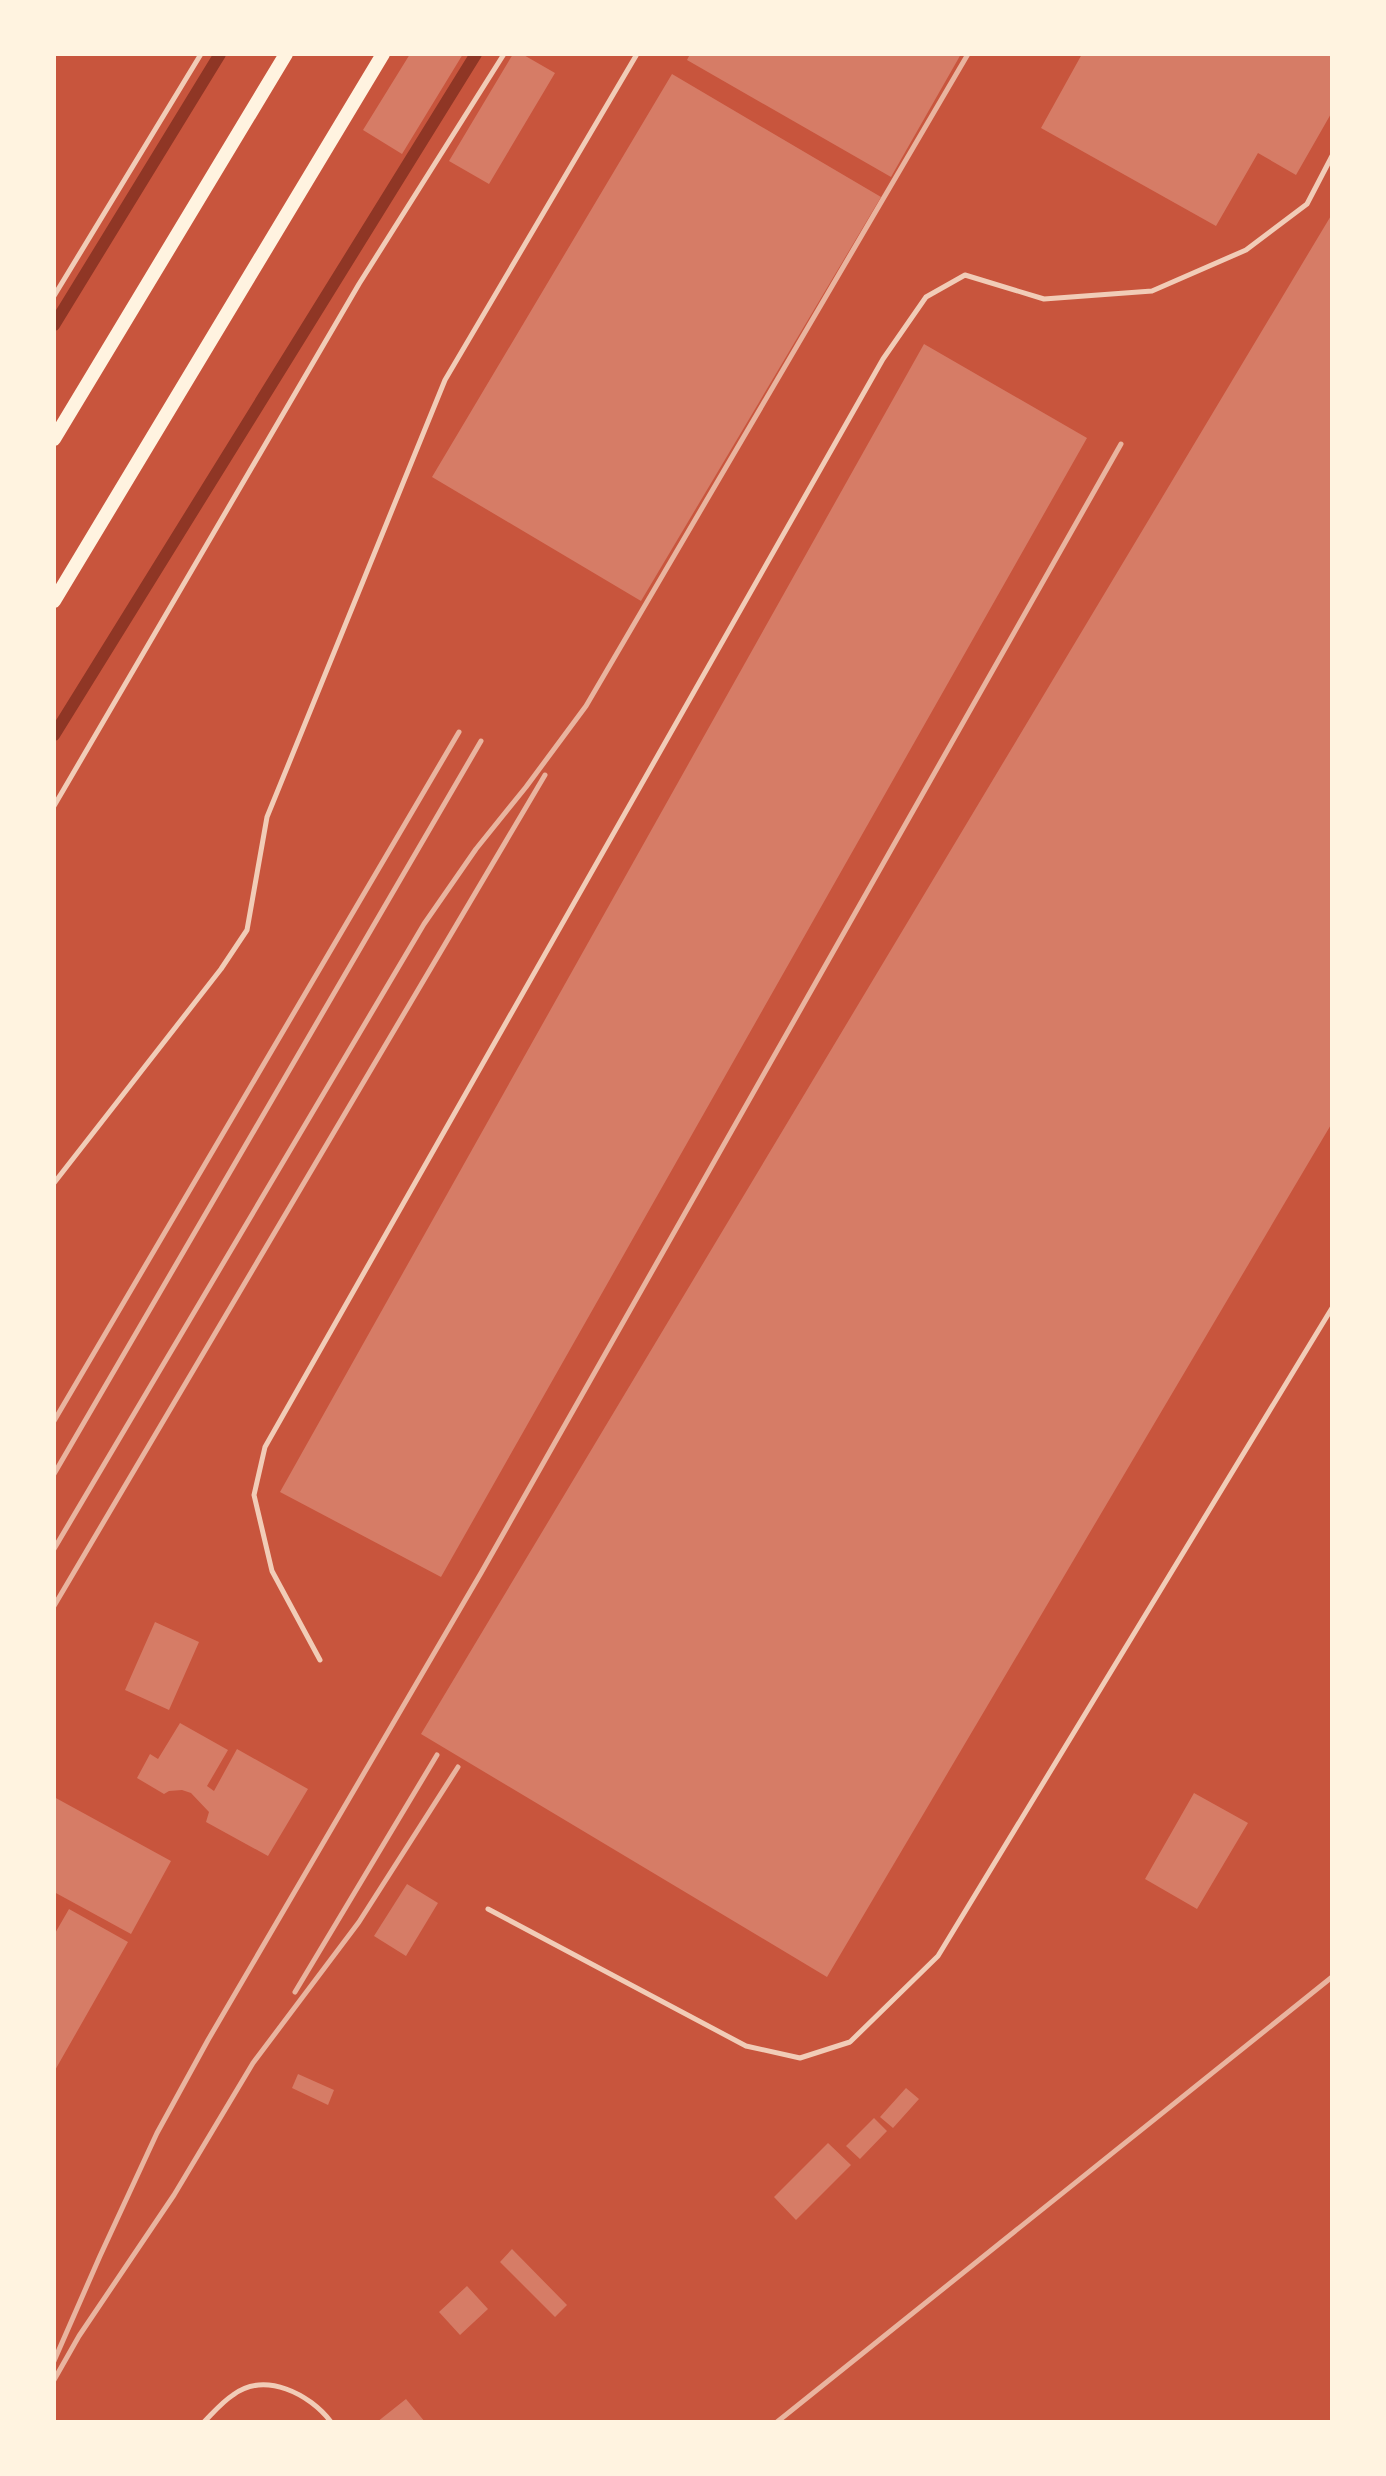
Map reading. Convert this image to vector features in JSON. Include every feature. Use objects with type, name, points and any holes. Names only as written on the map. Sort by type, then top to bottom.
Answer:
[{"type":"main road","points":[[54,439],[286,54]]},
{"type":"main road","points":[[54,601],[383,54]]},
{"type":"lane","points":[[54,296],[201,54]]},
{"type":"lane","points":[[54,806],[359,284],[504,54]]},
{"type":"lane","points":[[54,1183],[221,969],[247,930],[267,817],[445,380],[636,54]]},
{"type":"lane","points":[[320,1660],[272,1571],[254,1495],[265,1447],[883,359],[926,297],[965,275],[1044,299],[1152,291],[1234,255],[1245,250],[1307,204],[1332,156]]},
{"type":"lane","points":[[488,1909],[746,2046],[800,2059],[850,2042],[937,1956],[1332,1308]]},
{"type":"lane","points":[[204,2422],[234,2393],[254,2386],[269,2385],[307,2398],[323,2410],[331,2422]]},
{"type":"building","points":[[410,54],[463,54],[402,154],[363,130]]},
{"type":"building","points":[[513,54],[522,54],[555,73],[489,184],[449,161]]},
{"type":"building","points":[[690,54],[961,54],[891,177],[687,60]]},
{"type":"building","points":[[1082,54],[1332,54],[1332,112],[1296,175],[1258,153],[1216,226],[1041,128]]},
{"type":"building","points":[[672,74],[881,197],[641,601],[432,477]]},
{"type":"building","points":[[1332,214],[1332,1123],[827,1977],[421,1734]]},
{"type":"building","points":[[924,344],[1087,438],[441,1577],[280,1492]]},
{"type":"building","points":[[155,1622],[199,1642],[169,1710],[125,1690]]},
{"type":"building","points":[[180,1723],[228,1750],[207,1786],[214,1791],[237,1749],[308,1789],[268,1856],[206,1822],[209,1812],[191,1793],[182,1790],[164,1794],[137,1778],[150,1754],[158,1759]]},
{"type":"building","points":[[1194,1793],[1248,1823],[1197,1909],[1145,1879]]},
{"type":"building","points":[[54,1797],[171,1861],[131,1934],[54,1892]]},
{"type":"building","points":[[407,1884],[438,1903],[406,1956],[374,1936]]},
{"type":"building","points":[[69,1909],[128,1942],[54,2072],[54,1935]]},
{"type":"building","points":[[298,2074],[334,2090],[328,2105],[292,2088]]},
{"type":"building","points":[[906,2088],[919,2099],[893,2128],[880,2117]]},
{"type":"building","points":[[874,2118],[887,2131],[860,2159],[846,2146]]},
{"type":"building","points":[[828,2143],[851,2165],[796,2220],[774,2197]]},
{"type":"building","points":[[512,2249],[567,2305],[555,2317],[500,2262]]},
{"type":"building","points":[[467,2286],[488,2309],[460,2335],[439,2312]]},
{"type":"building","points":[[406,2399],[425,2422],[377,2422]]},
{"type":"waterway","points":[[54,325],[220,54]]},
{"type":"waterway","points":[[54,735],[476,54]]},
{"type":"railway","points":[[54,1549],[424,924],[476,849],[586,706],[968,54]]},
{"type":"railway","points":[[54,2361],[157,2133],[208,2040],[481,1573],[1121,444]]},
{"type":"railway","points":[[54,1421],[459,732]]},
{"type":"railway","points":[[54,1474],[481,741]]},
{"type":"railway","points":[[54,1606],[545,775]]},
{"type":"railway","points":[[295,1992],[437,1755]]},
{"type":"railway","points":[[54,2380],[79,2336],[174,2195],[253,2063],[359,1922],[458,1767]]},
{"type":"railway","points":[[777,2422],[1332,1977]]}]
